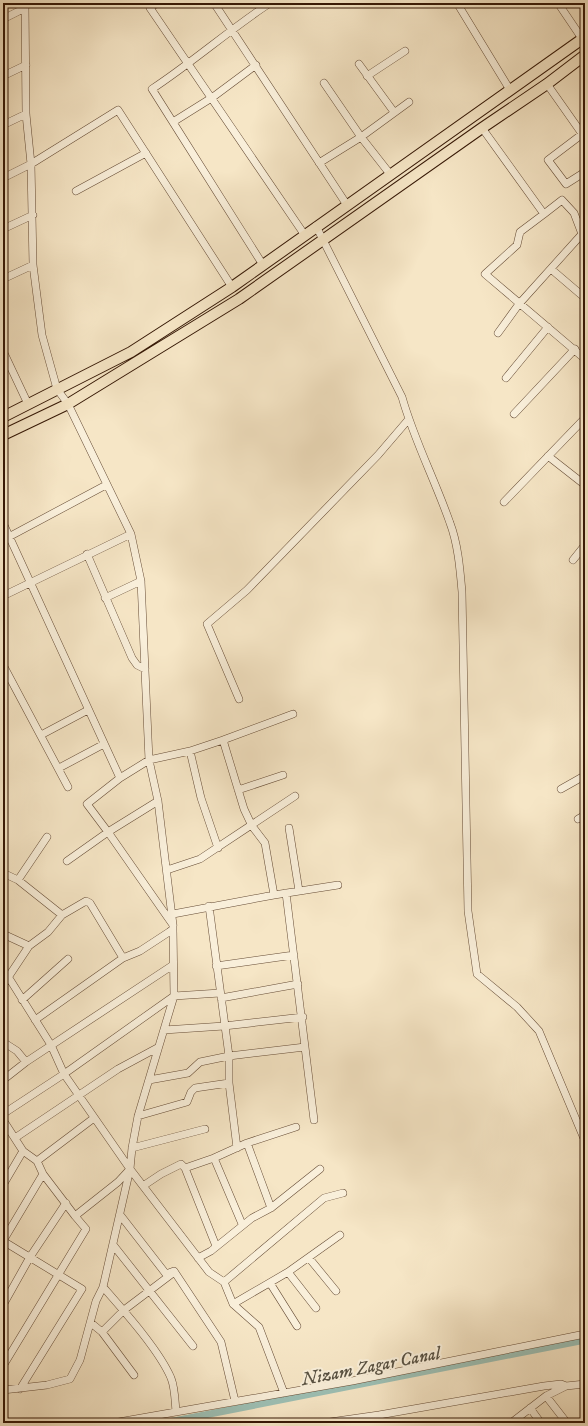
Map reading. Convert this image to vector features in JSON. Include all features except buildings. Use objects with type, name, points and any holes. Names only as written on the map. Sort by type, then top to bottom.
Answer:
[{"type":"highway","points":[[3,417],[131,352],[232,287],[304,234],[584,40]]},
{"type":"highway","points":[[3,435],[68,404],[239,299],[547,84],[585,55]]},
{"type":"street","points":[[157,3],[150,8],[304,234]]},
{"type":"street","points":[[214,3],[347,205]]},
{"type":"street","points":[[262,264],[152,89],[188,64],[232,29],[270,3]]},
{"type":"street","points":[[458,3],[510,90]]},
{"type":"street","points":[[558,3],[584,40]]},
{"type":"street","points":[[3,20],[25,6]]},
{"type":"street","points":[[3,1390],[47,1385],[70,1379],[80,1360],[96,1301],[103,1287],[114,1246],[130,1169],[138,1116],[157,1048],[174,996],[172,914],[158,800],[150,760],[141,581],[130,534],[68,404],[57,389],[41,329],[33,264],[32,164],[26,114],[25,6]]},
{"type":"street","points":[[367,76],[405,50]]},
{"type":"street","points":[[359,64],[394,112]]},
{"type":"street","points":[[3,76],[26,65]]},
{"type":"street","points":[[173,122],[212,97],[256,65]]},
{"type":"street","points":[[324,83],[361,137],[390,174]]},
{"type":"street","points":[[547,84],[584,135],[548,160],[566,184],[585,172]]},
{"type":"street","points":[[319,163],[361,137],[408,102]]},
{"type":"street","points":[[3,178],[32,164],[118,110],[232,287]]},
{"type":"street","points":[[3,126],[26,114]]},
{"type":"street","points":[[482,128],[544,214]]},
{"type":"street","points":[[76,191],[146,154]]},
{"type":"street","points":[[498,333],[519,304],[584,235],[574,213],[562,200],[520,232],[517,244],[485,274],[519,304],[575,349],[585,359]]},
{"type":"street","points":[[3,229],[33,215]]},
{"type":"street","points":[[316,226],[402,397],[408,420],[450,524],[460,565],[462,592],[468,912],[477,974],[517,1007],[539,1031],[585,1140]]},
{"type":"street","points":[[3,280],[33,264]]},
{"type":"street","points":[[551,269],[585,298]]},
{"type":"street","points":[[506,378],[548,327]]},
{"type":"street","points":[[514,414],[575,349]]},
{"type":"street","points":[[3,351],[28,404]]},
{"type":"street","points":[[504,502],[585,418]]},
{"type":"street","points":[[239,700],[207,624],[248,590],[378,455],[408,420]]},
{"type":"street","points":[[548,456],[585,485]]},
{"type":"street","points":[[6,538],[106,485]]},
{"type":"street","points":[[3,523],[6,538],[32,583],[120,778]]},
{"type":"street","points":[[3,596],[130,534]]},
{"type":"street","points":[[573,560],[585,545]]},
{"type":"street","points":[[87,554],[133,661],[145,669]]},
{"type":"street","points":[[105,598],[141,581]]},
{"type":"street","points":[[3,665],[68,787]]},
{"type":"street","points":[[41,735],[88,710]]},
{"type":"street","points":[[173,927],[87,804],[120,778],[150,760],[190,751],[293,714]]},
{"type":"street","points":[[223,740],[238,790],[252,826],[265,843],[274,894]]},
{"type":"street","points":[[58,768],[104,744]]},
{"type":"street","points":[[190,751],[201,798],[218,848]]},
{"type":"street","points":[[238,790],[283,775]]},
{"type":"street","points":[[561,789],[585,776]]},
{"type":"street","points":[[167,870],[200,859],[296,796]]},
{"type":"street","points":[[67,861],[108,832],[158,800]]},
{"type":"street","points":[[578,818],[585,814]]},
{"type":"street","points":[[289,828],[299,891]]},
{"type":"street","points":[[18,880],[48,837]]},
{"type":"street","points":[[3,873],[18,880],[62,915]]},
{"type":"street","points":[[172,914],[274,894],[338,885]]},
{"type":"street","points":[[286,893],[314,1120]]},
{"type":"street","points":[[3,985],[29,946],[48,932],[62,915],[83,901],[90,903],[123,958]]},
{"type":"street","points":[[209,906],[228,1056],[229,1083],[237,1148]]},
{"type":"street","points":[[35,1020],[123,958],[140,951],[173,927]]},
{"type":"street","points":[[3,934],[29,946]]},
{"type":"street","points":[[216,966],[294,955]]},
{"type":"street","points":[[22,1000],[68,958]]},
{"type":"street","points":[[3,1080],[26,1062],[173,964]]},
{"type":"street","points":[[9,978],[51,1045],[64,1074],[130,1169],[208,1272],[224,1282],[233,1304],[258,1327],[284,1393]]},
{"type":"street","points":[[3,1114],[64,1074],[174,996],[220,996],[298,984]]},
{"type":"street","points":[[164,1030],[224,1026],[302,1016]]},
{"type":"street","points":[[3,1042],[16,1051],[26,1062]]},
{"type":"street","points":[[148,1080],[185,1074],[190,1072],[200,1062],[228,1056],[306,1047]]},
{"type":"street","points":[[15,1138],[118,1069],[157,1048]]},
{"type":"street","points":[[138,1116],[188,1102],[191,1092],[195,1088],[229,1083]]},
{"type":"street","points":[[37,1161],[94,1118]]},
{"type":"street","points":[[3,1366],[86,1229],[43,1174],[37,1161],[23,1151],[15,1138],[4,1125]]},
{"type":"street","points":[[185,1168],[214,1158],[247,1143],[296,1127]]},
{"type":"street","points":[[132,1148],[205,1129]]},
{"type":"street","points":[[247,1143],[271,1208]]},
{"type":"street","points":[[3,1185],[23,1151]]},
{"type":"street","points":[[214,1158],[242,1224]]},
{"type":"street","points":[[143,1186],[161,1174],[181,1164],[185,1168],[216,1246]]},
{"type":"street","points":[[75,1216],[118,1182],[130,1169]]},
{"type":"street","points":[[198,1258],[211,1251],[242,1224],[262,1211],[271,1208],[320,1169]]},
{"type":"street","points":[[20,1389],[82,1289],[3,1241],[43,1174]]},
{"type":"street","points":[[224,1282],[324,1198],[343,1193]]},
{"type":"street","points":[[3,1305],[30,1257],[66,1203]]},
{"type":"street","points":[[121,1216],[166,1274],[174,1272]]},
{"type":"street","points":[[233,1304],[288,1272],[340,1235]]},
{"type":"street","points":[[114,1246],[193,1346]]},
{"type":"street","points":[[309,1258],[336,1291]]},
{"type":"street","points":[[102,1332],[124,1310],[174,1272]]},
{"type":"street","points":[[174,1272],[221,1342],[235,1401]]},
{"type":"street","points":[[288,1272],[316,1308]]},
{"type":"street","points":[[270,1283],[297,1326]]},
{"type":"street","points":[[103,1287],[124,1310],[164,1364],[172,1380],[176,1412]]},
{"type":"street","points":[[91,1323],[102,1332],[134,1375]]},
{"type":"street","points":[[113,1423],[284,1393],[585,1334]]},
{"type":"street","points":[[323,1423],[379,1415],[544,1386],[561,1384],[566,1386]]},
{"type":"street","points":[[511,1423],[546,1396],[566,1386],[585,1384]]},
{"type":"street","points":[[546,1396],[567,1423]]},
{"type":"street","points":[[530,1408],[541,1423]]},
{"type":"waterway","name":"Nizam Zagar Canal","points":[[164,1423],[585,1340]]}]
